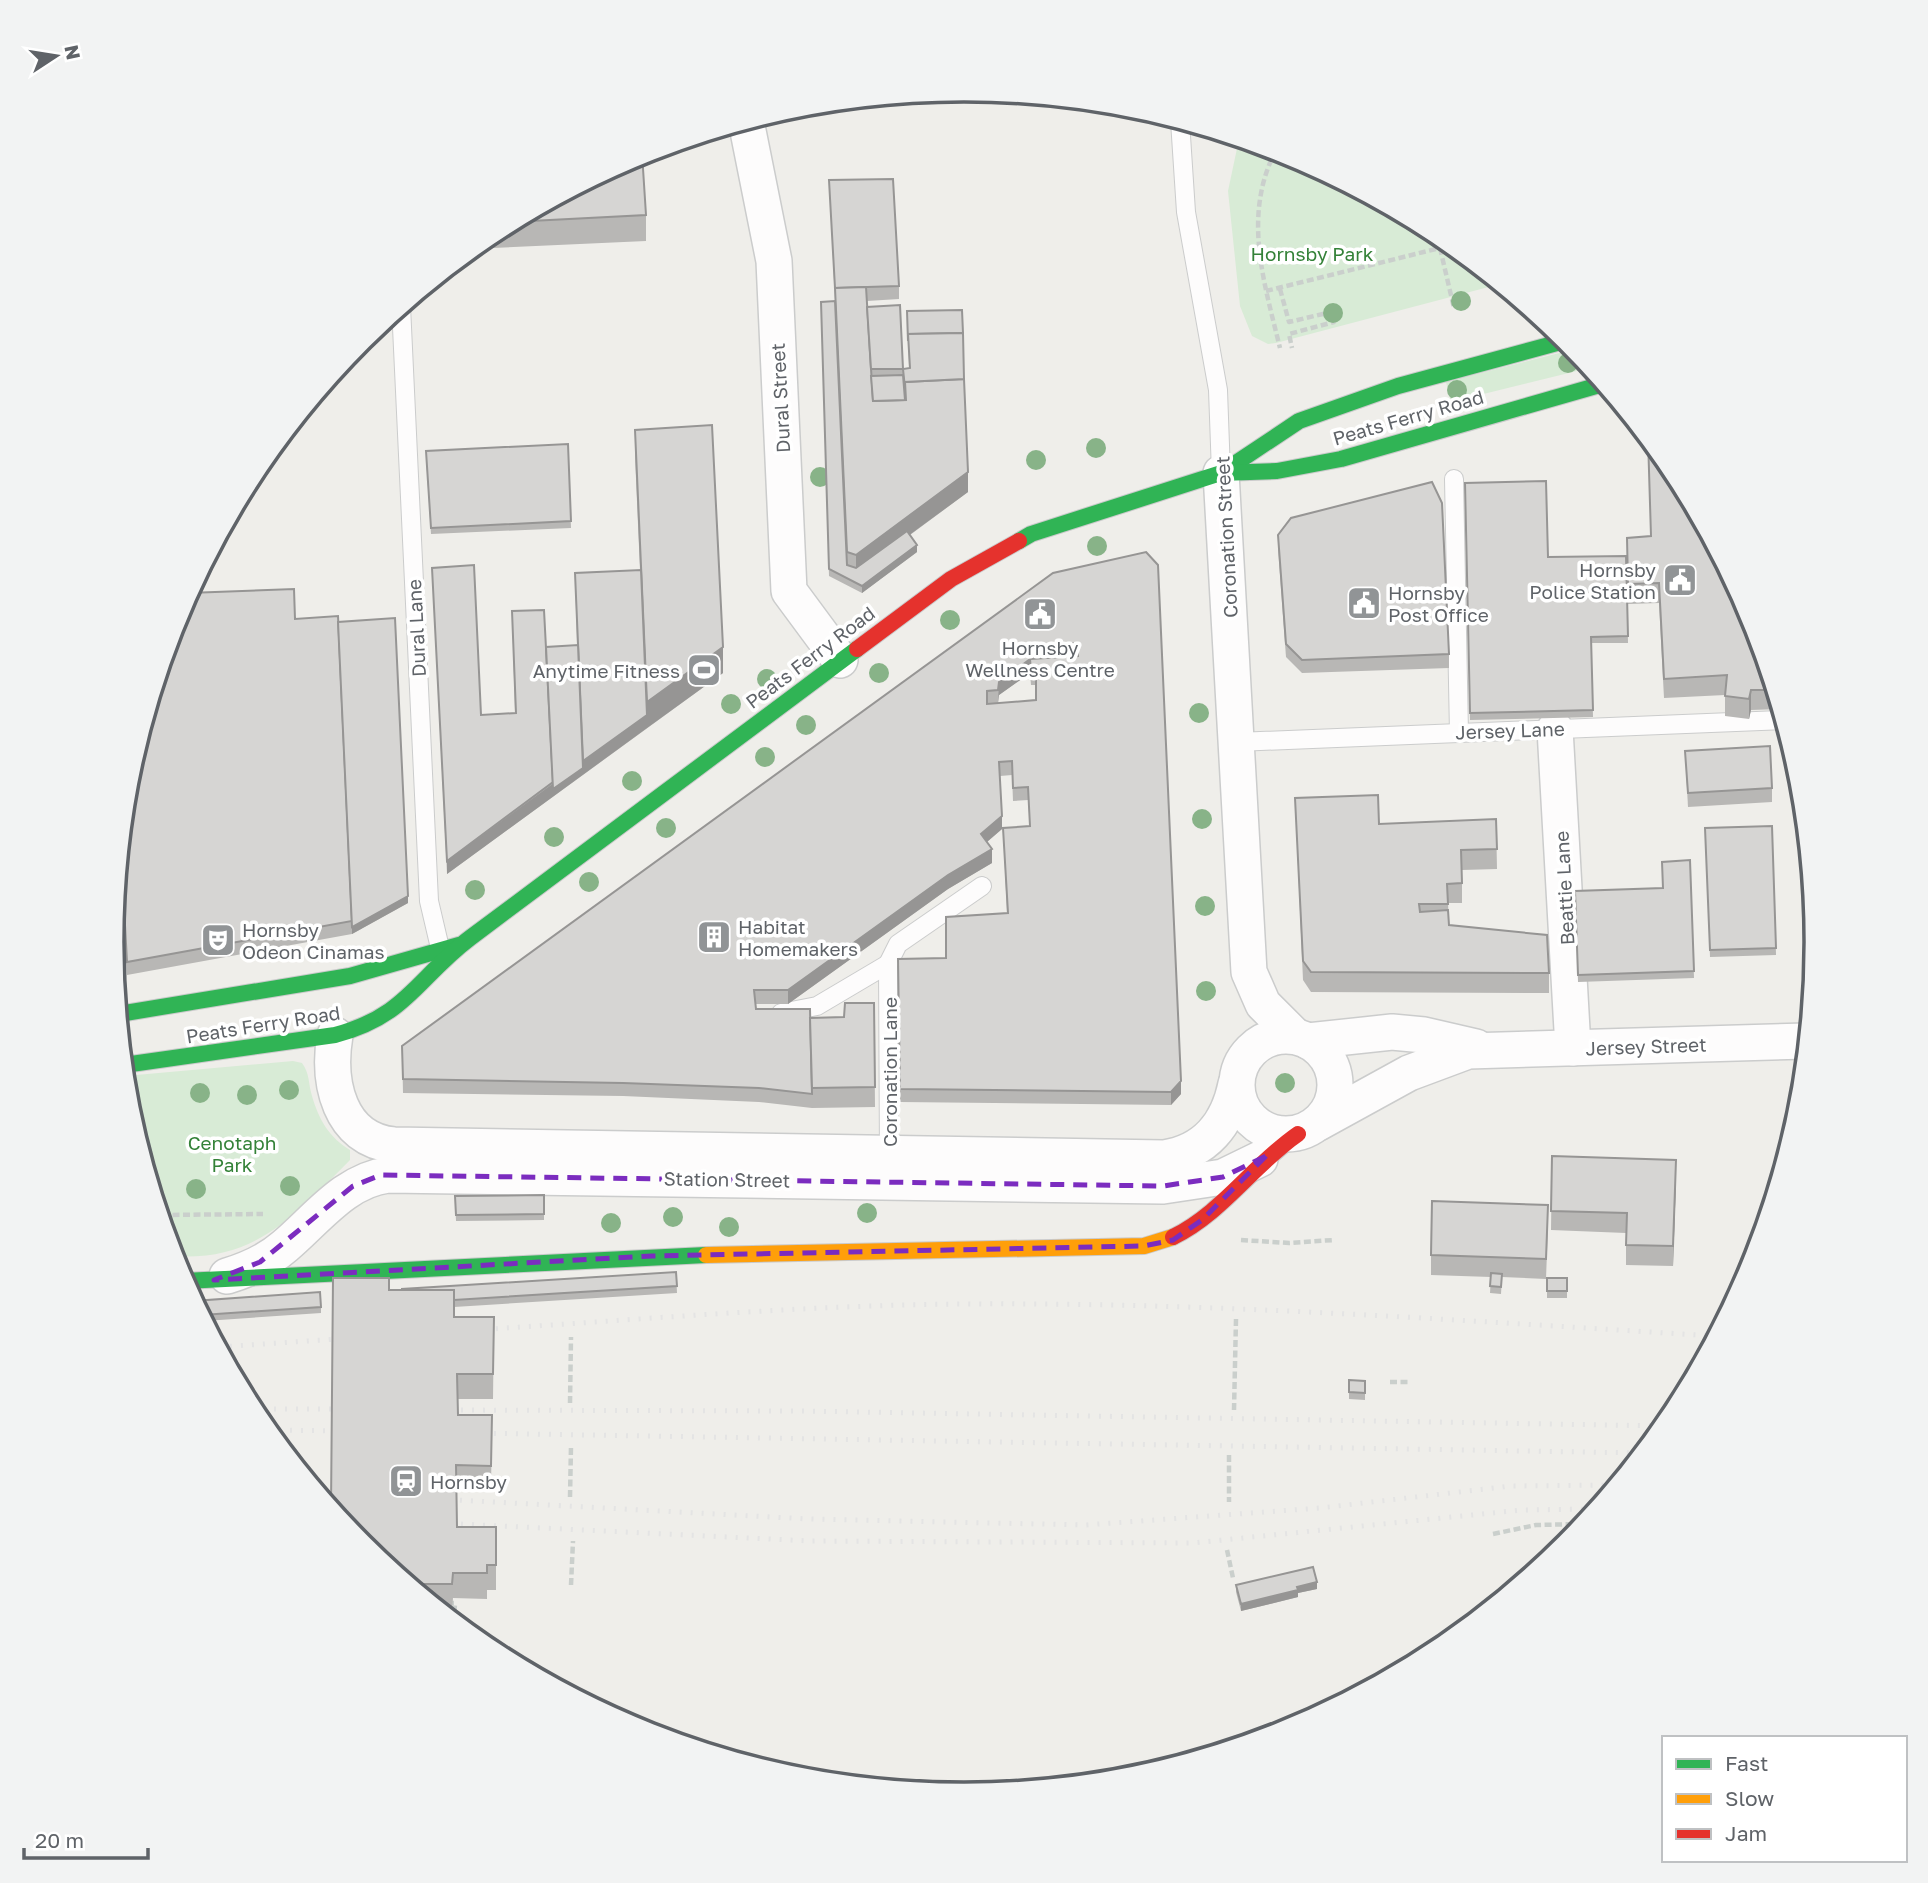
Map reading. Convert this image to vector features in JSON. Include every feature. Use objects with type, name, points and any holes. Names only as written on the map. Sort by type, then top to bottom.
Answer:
[{"type":"main road","name":"Peats Ferry Road","points":[[133,1063],[332,1027],[365,1027],[389,1014],[461,944],[840,660],[951,579],[997,550],[1058,524],[1221,472],[1299,421],[1398,386],[1554,344]]},
{"type":"main road","name":"Peats Ferry Road","points":[[1221,472],[1277,471],[1342,459],[1595,387]]},
{"type":"main road","name":"Peats Ferry Road","points":[[127,1012],[350,976],[461,944]]},
{"type":"main road","points":[[172,1003],[214,1011],[240,1011]]},
{"type":"main road","name":"Station Street","points":[[199,1281],[466,1264],[666,1256],[1144,1246],[1173,1240],[1202,1220],[1266,1156],[1308,1129]]},
{"type":"street","name":"Dural Street","points":[[748,130],[774,261],[789,591],[840,660]]},
{"type":"street","name":"Coronation Street","points":[[1221,472],[1248,972],[1257,994],[1274,1017],[1302,1038]]},
{"type":"street","name":"Beattie Lane","points":[[1556,729],[1573,1048]]},
{"type":"street","name":"Coronation Street","points":[[1237,1078],[1246,1030],[1247,957]]},
{"type":"street","name":"Station Street","points":[[332,1027],[332,1073],[338,1103],[356,1129],[381,1144],[889,1167],[1186,1185],[1223,1177],[1266,1156]]},
{"type":"street","name":"Jersey Street","points":[[1302,1038],[1378,1032],[1406,1033],[1486,1049],[1798,1041]]},
{"type":"street","points":[[1270,1038],[1302,1038],[1328,1060],[1335,1087],[1327,1113],[1308,1129],[1275,1134],[1255,1124],[1241,1107],[1237,1078],[1242,1060],[1259,1043],[1270,1038]]},
{"type":"street","name":"Jersey Street","points":[[1308,1129],[1427,1064],[1486,1049]]},
{"type":"street","name":"Station Street","points":[[199,1281],[260,1262],[283,1248],[352,1186],[381,1175],[889,1167],[1175,1157],[1202,1144],[1224,1123],[1237,1078]]},
{"type":"lane","name":"Coronation Street","points":[[1181,130],[1186,212],[1218,390],[1221,472]]},
{"type":"lane","name":"Dural Lane","points":[[402,318],[429,901],[440,948]]},
{"type":"lane","points":[[1454,480],[1458,733]]},
{"type":"lane","name":"Jersey Lane","points":[[1237,742],[1774,720]]},
{"type":"lane","name":"Coronation Lane","points":[[889,1167],[888,964],[898,944],[982,886]]},
{"type":"lane","name":"Coronation Lane","points":[[781,1013],[817,1006],[888,964]]},
{"type":"path","points":[[1272,160],[1263,181],[1256,225],[1266,291],[1280,348]]},
{"type":"path","points":[[1266,291],[1438,248]]},
{"type":"path","points":[[1440,250],[1454,308]]},
{"type":"path","points":[[1280,289],[1289,322],[1331,312],[1334,322],[1289,334],[1292,348]]},
{"type":"path","points":[[170,1215],[267,1214]]},
{"type":"path","points":[[1241,1240],[1289,1243],[1334,1240]]},
{"type":"path","points":[[1234,1410],[1236,1319]]},
{"type":"path","points":[[570,1403],[571,1337]]},
{"type":"path","points":[[1390,1382],[1410,1382]]},
{"type":"path","points":[[570,1497],[571,1446]]},
{"type":"path","points":[[1229,1455],[1229,1502]]},
{"type":"path","points":[[1493,1534],[1536,1525],[1568,1524]]},
{"type":"path","points":[[571,1585],[573,1541]]},
{"type":"path","points":[[1227,1550],[1233,1578]]},
{"type":"highlighted area","points":[[1266,1156],[1202,1220],[1173,1240],[1144,1246],[652,1256],[214,1280],[260,1262],[353,1186],[381,1175],[1163,1186],[1223,1177]]},
{"type":"green space","name":"Hornsby Park","points":[[1237,147],[1336,188],[1384,214],[1431,243],[1489,287],[1268,344],[1252,336],[1240,306],[1228,191]]},
{"type":"green space","points":[[1562,352],[1579,370],[1451,402],[1446,382]]},
{"type":"green space","name":"Cenotaph Park","points":[[293,1061],[302,1063],[318,1113],[331,1134],[350,1150],[350,1160],[311,1199],[272,1230],[228,1251],[185,1256],[153,1159],[135,1075]]},
{"type":"building","points":[[643,165],[646,215],[533,221],[592,188]]},
{"type":"building","points":[[893,179],[899,286],[835,288],[829,180]]},
{"type":"building","points":[[866,287],[873,401],[906,400],[905,382],[964,379],[968,472],[856,555],[847,552],[835,288]]},
{"type":"building","points":[[835,301],[847,565],[856,568],[907,531],[917,545],[862,586],[829,569],[821,302]]},
{"type":"building","points":[[900,305],[903,369],[871,369],[867,307]]},
{"type":"building","points":[[962,310],[963,333],[908,334],[908,341],[907,311]]},
{"type":"building","points":[[963,333],[964,379],[905,382],[905,388],[903,369],[910,368],[908,334]]},
{"type":"building","points":[[903,375],[905,400],[873,401],[871,376]]},
{"type":"building","points":[[712,425],[723,647],[647,702],[635,430]]},
{"type":"building","points":[[568,444],[571,521],[431,528],[426,451]]},
{"type":"building","name":"Hornsby Police Station","points":[[1649,456],[1691,522],[1717,570],[1740,620],[1765,690],[1751,690],[1749,699],[1725,696],[1727,675],[1664,679],[1659,583],[1628,584],[1627,538],[1651,536]]},
{"type":"building","points":[[1546,481],[1548,557],[1626,556],[1628,636],[1591,637],[1593,710],[1470,713],[1465,483]]},
{"type":"building","name":"Hornsby Post Office","points":[[1432,482],[1442,503],[1449,654],[1302,660],[1286,644],[1278,535],[1291,518]]},
{"type":"building","points":[[1146,552],[1158,565],[1181,1081],[1171,1092],[900,1089],[898,959],[946,958],[946,917],[1008,913],[1003,828],[1030,826],[1028,787],[1013,788],[1012,761],[999,762],[1002,816],[981,834],[992,849],[948,875],[788,990],[754,990],[756,1009],[810,1009],[812,1094],[759,1088],[623,1083],[403,1079],[402,1046],[1053,573]],"holes":[[[1077,643],[1078,656],[1030,659],[1055,644]],[[1030,659],[1031,671],[1036,672],[1036,700],[987,704],[987,691],[998,690],[999,682]]]},
{"type":"building","points":[[474,565],[481,715],[516,713],[512,611],[544,610],[553,782],[447,861],[432,568]]},
{"type":"building","points":[[641,570],[647,715],[583,761],[575,573]]},
{"type":"building","points":[[294,589],[295,619],[338,616],[352,921],[127,962],[126,887],[140,778],[169,671],[201,593]]},
{"type":"building","points":[[395,618],[408,896],[352,927],[338,622]]},
{"type":"building","points":[[578,645],[583,768],[553,789],[546,647]]},
{"type":"building","points":[[1770,746],[1772,788],[1688,793],[1685,751]]},
{"type":"building","points":[[1378,795],[1379,824],[1496,819],[1497,849],[1461,850],[1462,883],[1447,884],[1448,904],[1419,904],[1420,912],[1448,910],[1449,925],[1547,935],[1549,973],[1311,972],[1303,961],[1295,798]]},
{"type":"building","points":[[1772,826],[1776,948],[1710,950],[1705,828]]},
{"type":"building","points":[[1690,860],[1694,971],[1578,975],[1575,891],[1663,888],[1662,862]]},
{"type":"building","points":[[845,1003],[874,1003],[875,1087],[812,1088],[810,1018],[844,1017]]},
{"type":"building","points":[[1552,1156],[1676,1160],[1673,1246],[1626,1245],[1627,1213],[1551,1211]]},
{"type":"building","points":[[544,1195],[544,1214],[456,1215],[455,1196]]},
{"type":"building","points":[[1432,1201],[1548,1205],[1546,1259],[1431,1255]]},
{"type":"building","points":[[676,1272],[677,1286],[454,1300],[454,1290],[402,1290],[402,1289]]},
{"type":"building","points":[[1491,1273],[1502,1274],[1501,1287],[1490,1286]]},
{"type":"building","points":[[333,1278],[389,1278],[389,1290],[454,1290],[454,1317],[494,1317],[493,1374],[457,1374],[458,1415],[492,1415],[491,1466],[456,1465],[457,1527],[496,1527],[496,1565],[487,1565],[487,1573],[453,1573],[452,1584],[424,1584],[370,1535],[331,1494]]},
{"type":"building","points":[[1547,1278],[1567,1278],[1567,1291],[1547,1291]]},
{"type":"building","points":[[320,1292],[321,1307],[212,1314],[205,1300]]},
{"type":"building","points":[[1349,1380],[1365,1381],[1365,1393],[1349,1392]]},
{"type":"building","points":[[1313,1567],[1317,1582],[1297,1587],[1298,1590],[1241,1604],[1236,1585]]},
{"type":"railway","points":[[474,1330],[843,1307],[1060,1304],[1247,1309],[1705,1335]]},
{"type":"railway","points":[[229,1346],[352,1338]]},
{"type":"railway","points":[[267,1409],[352,1409]]},
{"type":"railway","points":[[439,1410],[802,1411],[1649,1426]]},
{"type":"railway","points":[[282,1430],[350,1431]]},
{"type":"railway","points":[[472,1433],[1630,1453]]},
{"type":"railway","points":[[438,1499],[808,1519],[1085,1525],[1320,1508],[1512,1486],[1604,1485]]},
{"type":"railway","points":[[332,1495],[350,1496]]},
{"type":"railway","points":[[439,1523],[810,1541],[1193,1543],[1522,1510],[1583,1509]]},
{"type":"traffic: fast","points":[[1221,473],[1299,421],[1398,386],[1554,344]]},
{"type":"traffic: fast","points":[[1019,541],[1031,534],[1221,473],[1277,471],[1341,459],[1595,386]]},
{"type":"traffic: fast","points":[[133,1064],[335,1035],[379,1017],[410,994],[470,938],[857,649]]},
{"type":"traffic: fast","points":[[128,1013],[350,976],[459,945]]},
{"type":"traffic: fast","points":[[196,1280],[706,1255]]},
{"type":"traffic: slow","points":[[706,1255],[1144,1246],[1173,1237]]},
{"type":"traffic: jam","points":[[857,649],[951,579],[1019,541]]},
{"type":"traffic: jam","points":[[1173,1237],[1207,1215],[1298,1134]]},
{"type":"place","name":"Hornsby Police Station","points":[[1680,580]]},
{"type":"place","name":"Hornsby Post Office","points":[[1364,603]]},
{"type":"place","name":"Hornsby Wellness Centre","points":[[1040,614]]},
{"type":"place","name":"Anytime Fitness","points":[[704,670]]},
{"type":"place","name":"Habitat Homemakers","points":[[714,937]]},
{"type":"place","name":"Hornsby Odeon Cinamas","points":[[218,940]]},
{"type":"place","name":"Hornsby","points":[[406,1481]]}]
